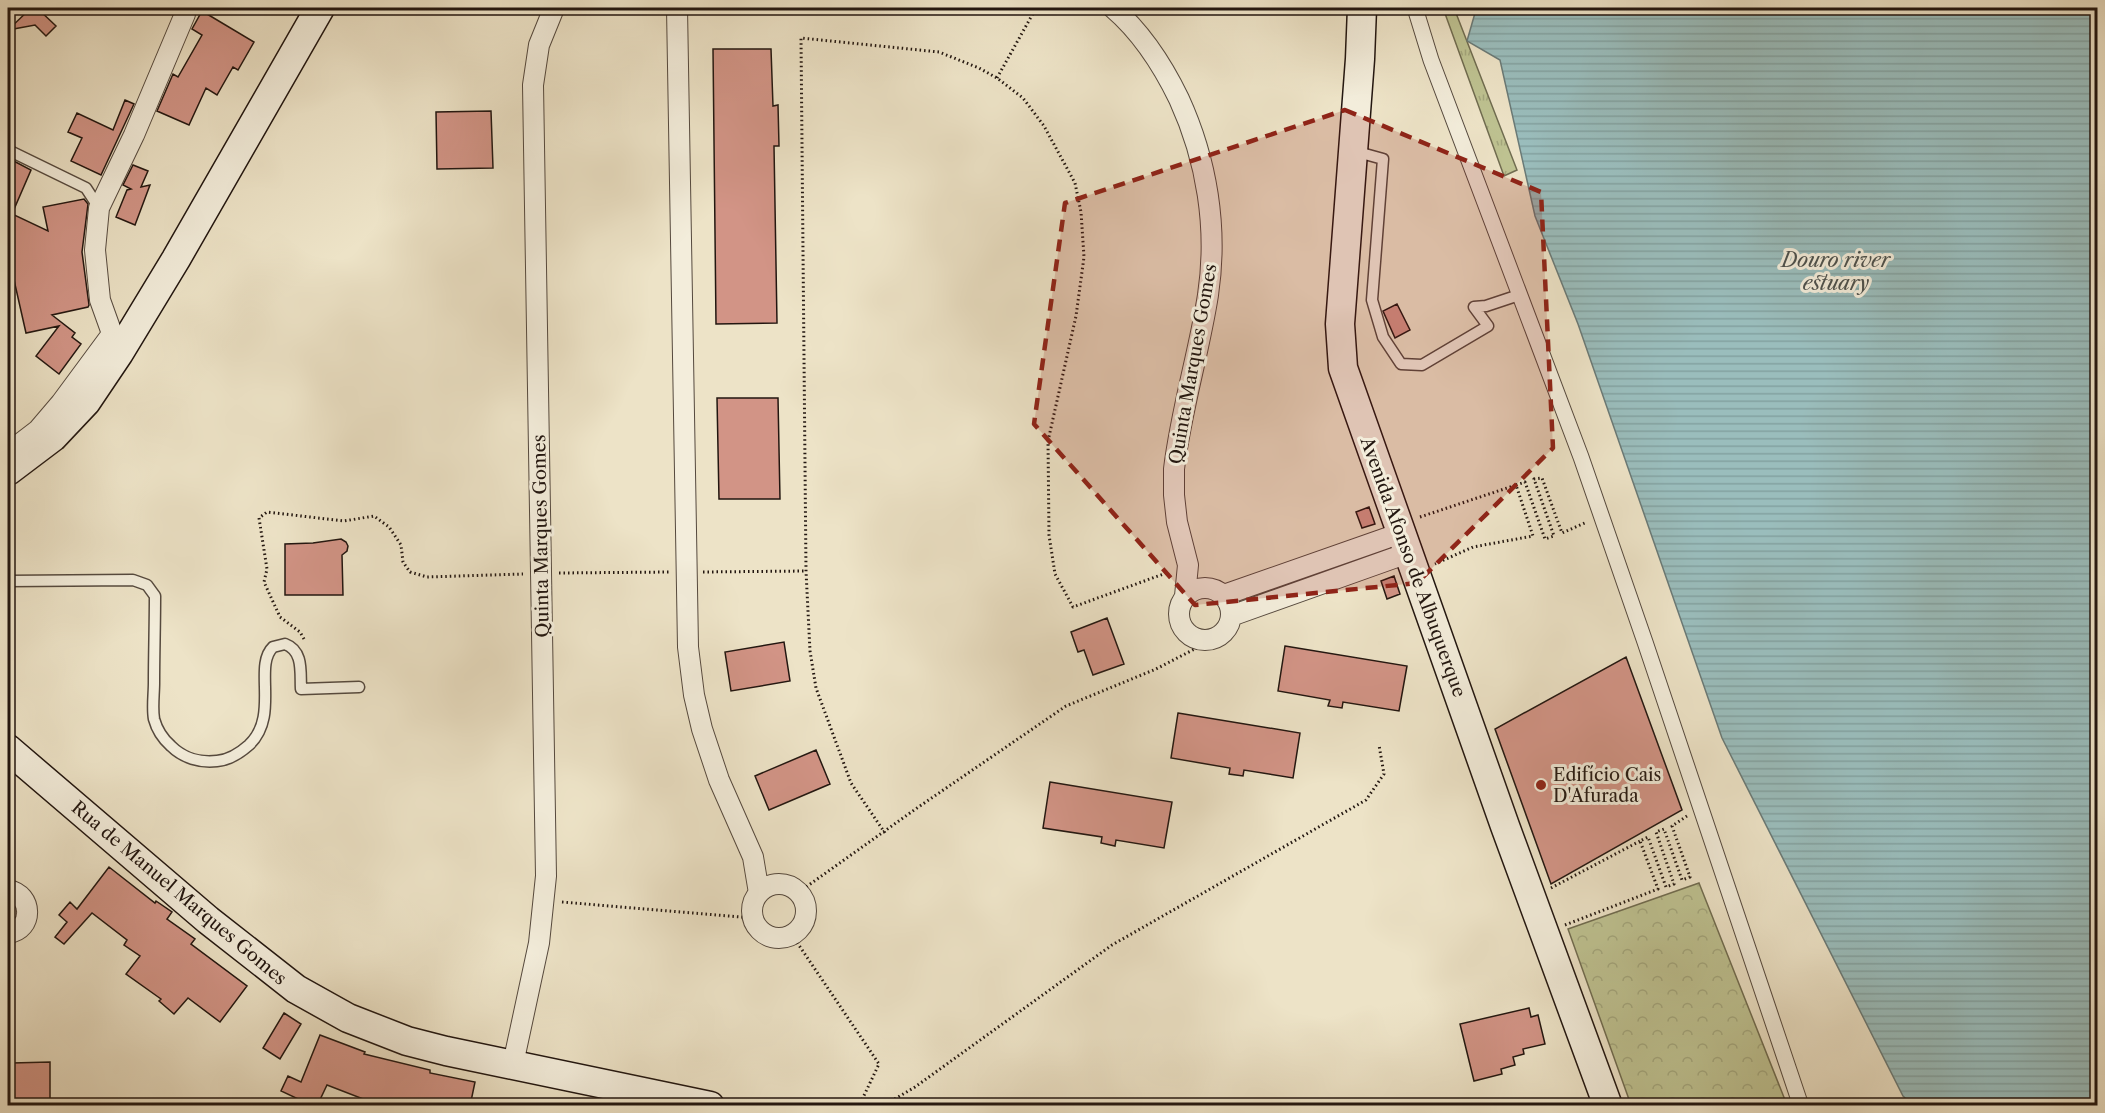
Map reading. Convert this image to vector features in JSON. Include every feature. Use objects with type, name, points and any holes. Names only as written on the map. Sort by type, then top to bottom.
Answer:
[{"type":"main road","points":[[8,471],[53,437],[86,402],[116,343],[176,259],[320,8]]},
{"type":"main road","name":"Avenida Afonso de Albuquerque","points":[[1362,8],[1340,324],[1341,354],[1346,381],[1410,544],[1531,898],[1608,1106]]},
{"type":"main road","name":"Rua de Manuel Marques Gomes","points":[[8,749],[208,920],[296,989],[348,1018],[407,1041],[446,1052],[710,1106]]},
{"type":"street","name":"Quinta Marques Gomes","points":[[513,1064],[537,957],[545,901],[546,836],[533,85],[539,45],[554,8]]},
{"type":"street","points":[[677,8],[686,613],[689,663],[702,729],[722,789],[753,857],[759,893]]},
{"type":"street","name":"Quinta Marques Gomes","points":[[1113,8],[1145,44],[1175,92],[1195,139],[1207,190],[1211,228],[1209,282],[1178,441],[1174,483],[1179,534],[1188,565],[1185,596],[1179,612],[1183,628],[1197,639],[1214,639]]},
{"type":"street","points":[[1415,8],[1431,60],[1581,457],[1801,1106]]},
{"type":"street","points":[[8,453],[38,430],[116,343],[100,300],[95,250],[99,208],[134,135],[185,14]]},
{"type":"street","points":[[1185,596],[1192,590],[1217,591],[1410,544]]},
{"type":"street","points":[[1214,639],[1226,630],[1231,616],[1410,544]]},
{"type":"street","name":"Quinta Marques Gomes","points":[[1188,565],[1228,601],[1231,616]]},
{"type":"street","points":[[753,857],[779,884]]},
{"type":"street","points":[[779,884],[792,887],[799,892],[804,900],[806,918],[802,926],[792,935],[779,938],[763,933],[753,918],[752,909],[759,893],[779,884]]},
{"type":"street","points":[[8,890],[18,893],[24,899],[28,914],[20,929],[8,933]]},
{"type":"lane","points":[[8,150],[87,188],[99,208]]},
{"type":"lane","points":[[1353,151],[1383,159],[1372,300],[1383,337],[1401,363],[1422,365],[1488,326],[1474,308],[1519,295]]},
{"type":"lane","points":[[8,581],[133,580],[147,585],[155,596],[154,718],[165,740],[179,753],[196,760],[208,762],[232,757],[252,742],[264,720],[266,657],[273,647],[279,644],[291,647],[299,656],[301,689],[359,687]]},
{"type":"path","points":[[997,78],[1036,8]]},
{"type":"path","points":[[885,832],[851,783],[816,688],[810,651],[807,571],[801,38],[939,52],[997,78],[1023,98],[1044,126],[1075,183],[1081,212],[1084,257],[1076,316],[1048,441],[1049,535],[1055,574],[1073,607],[1188,565]]},
{"type":"path","points":[[1410,544],[1525,482],[1545,539],[1554,536],[1534,479],[1542,478],[1562,532],[1600,516]]},
{"type":"path","points":[[1410,544],[1473,547],[1533,536],[1516,485]]},
{"type":"path","points":[[299,668],[309,663],[307,643],[300,632],[280,617],[264,582],[267,569],[259,518],[267,512],[344,521],[374,516],[389,527],[400,545],[403,562],[410,572],[427,577],[542,573],[807,571]]},
{"type":"path","points":[[799,892],[1066,706],[1156,669],[1214,639]]},
{"type":"path","points":[[883,1106],[915,1087],[1112,945],[1366,800],[1384,774],[1379,745]]},
{"type":"path","points":[[1531,898],[1648,837],[1666,887],[1674,884],[1656,832],[1664,829],[1682,880],[1690,877],[1672,826],[1701,807]]},
{"type":"path","points":[[1544,933],[1658,889],[1640,841]]},
{"type":"path","points":[[545,901],[753,918]]},
{"type":"path","points":[[792,935],[879,1064],[859,1106]]},
{"type":"highlighted area","points":[[1345,110],[1541,192],[1553,448],[1417,583],[1195,605],[1034,424],[1065,203]]},
{"type":"green space","points":[[1443,8],[1454,8],[1517,170],[1504,176]]},
{"type":"green space","points":[[1699,883],[1787,1105],[1631,1105],[1568,929]]},
{"type":"water","name":"Douro river estuary","points":[[1473,8],[2097,8],[2097,1105],[1914,1106],[1903,1096],[1722,738],[1578,324],[1535,216],[1500,60],[1467,41],[1475,13]]},
{"type":"building","points":[[31,8],[37,8],[56,26],[46,36],[35,25],[8,30]]},
{"type":"building","points":[[202,11],[254,42],[238,70],[233,67],[217,95],[206,88],[189,125],[157,111],[173,74],[178,77],[202,35],[192,29]]},
{"type":"building","points":[[713,49],[771,49],[773,106],[778,105],[779,146],[774,146],[777,323],[716,324]]},
{"type":"building","points":[[125,100],[134,104],[101,175],[71,161],[82,138],[68,132],[77,113],[113,130]]},
{"type":"building","points":[[491,111],[493,168],[437,169],[436,112]]},
{"type":"building","points":[[8,158],[31,170],[12,214],[48,231],[43,207],[84,199],[88,204],[82,252],[89,305],[52,315],[75,333],[72,337],[81,344],[59,374],[36,356],[59,326],[26,333],[12,271],[8,269]]},
{"type":"building","points":[[133,165],[148,171],[141,187],[150,185],[135,225],[116,217],[127,190],[131,189],[123,185]]},
{"type":"building","points":[[1397,304],[1410,330],[1395,338],[1383,311]]},
{"type":"building","points":[[717,398],[778,398],[780,499],[719,499]]},
{"type":"building","points":[[1369,507],[1375,524],[1362,528],[1356,512]]},
{"type":"building","points":[[341,539],[348,546],[347,551],[342,555],[343,595],[285,595],[285,544]]},
{"type":"building","points":[[1394,576],[1400,594],[1387,599],[1381,581]]},
{"type":"building","points":[[1107,618],[1124,664],[1093,675],[1084,650],[1078,652],[1071,632]]},
{"type":"building","points":[[784,642],[790,681],[731,691],[725,652]]},
{"type":"building","points":[[1285,646],[1407,666],[1399,711],[1343,702],[1342,708],[1328,706],[1330,700],[1278,691]]},
{"type":"building","points":[[1626,657],[1682,810],[1551,884],[1495,729]]},
{"type":"building","points":[[1178,713],[1300,733],[1293,778],[1244,770],[1243,776],[1229,774],[1230,768],[1171,758]]},
{"type":"building","points":[[816,750],[830,784],[769,810],[755,776]]},
{"type":"building","points":[[1050,782],[1172,802],[1164,848],[1116,840],[1115,846],[1101,843],[1102,837],[1043,828]]},
{"type":"building","points":[[109,867],[155,903],[156,901],[172,912],[167,919],[195,939],[191,944],[247,986],[220,1022],[188,998],[174,1014],[159,1001],[161,999],[126,974],[140,956],[124,945],[127,940],[92,913],[64,944],[55,937],[67,922],[59,915],[70,902],[77,909]]},
{"type":"building","points":[[1529,1008],[1531,1017],[1538,1015],[1545,1044],[1523,1049],[1524,1054],[1513,1057],[1515,1065],[1501,1069],[1502,1074],[1474,1081],[1460,1024]]},
{"type":"building","points":[[284,1013],[301,1024],[280,1059],[263,1048]]},
{"type":"building","points":[[320,1035],[365,1052],[364,1054],[430,1070],[430,1073],[475,1082],[470,1106],[371,1106],[371,1102],[327,1085],[317,1106],[313,1106],[281,1091],[288,1076],[301,1082]]},
{"type":"building","points":[[50,1062],[50,1103],[12,1104],[12,1063]]},
{"type":"place","name":"Edifício Cais D'Afurada","points":[[1541,785]]}]
